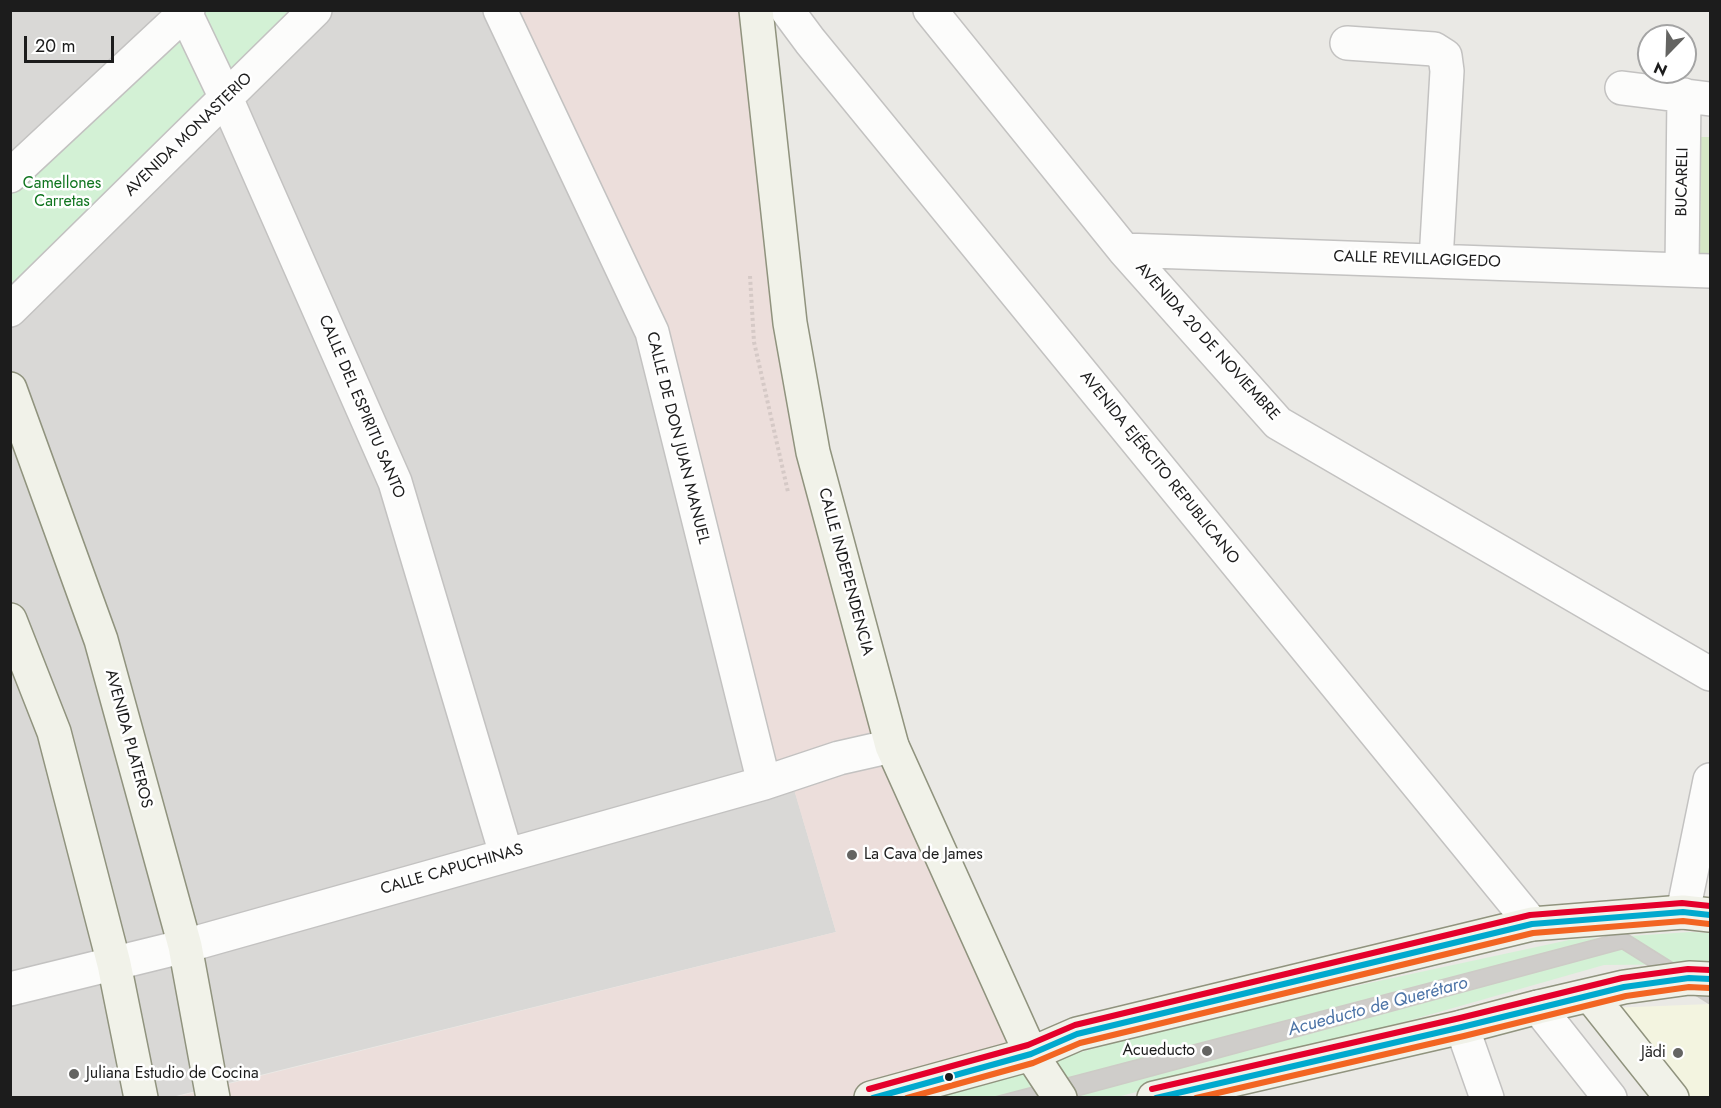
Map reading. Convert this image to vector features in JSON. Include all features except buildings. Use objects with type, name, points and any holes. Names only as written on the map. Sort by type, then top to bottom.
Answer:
[{"type":"street","name":"AVENIDA MONASTERIO","points":[[10,310],[315,10]]},
{"type":"street","name":"CALLE DE DON JUAN MANUEL","points":[[500,10],[652,332],[764,783]]},
{"type":"street","name":"CALLE INDEPENDENCIA","points":[[756,10],[790,323],[813,452],[892,746],[1031,1054],[1060,1098]]},
{"type":"street","name":"AVENIDA EJÉRCITO REPUBLICANO","points":[[788,10],[810,41],[1532,924]]},
{"type":"street","name":"CALLE DEL ESPIRITU SANTO","points":[[186,11],[396,482],[506,854]]},
{"type":"street","points":[[10,176],[186,11]]},
{"type":"street","name":"AVENIDA 20 DE NOVIEMBRE","points":[[930,12],[1124,250],[1278,423],[1710,674]]},
{"type":"street","points":[[1347,43],[1434,48],[1444,56],[1447,71],[1436,260]]},
{"type":"street","points":[[1622,88],[1697,97]]},
{"type":"street","name":"BUCARELI","points":[[1696,269],[1697,97]]},
{"type":"street","name":"CALLE REVILLAGIGEDO","points":[[1124,250],[1696,269]]},
{"type":"street","name":"AVENIDA PLATEROS","points":[[10,389],[101,640],[185,946],[213,1098]]},
{"type":"street","points":[[10,620],[54,732],[114,964],[141,1098]]},
{"type":"street","name":"CALLE CAPUCHINAS","points":[[10,989],[185,946],[764,783],[839,758],[892,746]]},
{"type":"street","points":[[871,1098],[1031,1054],[1077,1034],[1532,924],[1697,914],[1710,780]]},
{"type":"street","points":[[1154,1098],[1462,1027],[1590,994],[1678,980],[1710,979]]},
{"type":"street","points":[[1590,994],[1672,1098]]},
{"type":"street","points":[[1538,1007],[1610,1098]]},
{"type":"street","points":[[1462,1027],[1487,1098]]},
{"type":"street","points":[[1031,1054],[1083,1098]]},
{"type":"shaded area","points":[[10,11],[500,11],[652,332],[790,775],[836,932],[172,1097],[11,1097]]},
{"type":"shaded area","points":[[500,11],[756,11],[790,323],[892,746],[1031,1054],[871,1097],[172,1098],[836,932],[790,776],[764,783],[652,332]]},
{"type":"shaded area","name":"Jädi","points":[[1710,1004],[1710,1097],[1683,1097],[1608,1008]]},
{"type":"green space","name":"Camellones Carretas","points":[[188,11],[315,11],[11,310],[11,176]]},
{"type":"green space","points":[[1701,137],[1710,137],[1710,254],[1700,254]]},
{"type":"green space","points":[[1690,932],[1710,933],[1710,964],[1604,965],[1383,1028],[1117,1097],[916,1098],[1193,1021],[1569,940]]},
{"type":"transit line","points":[[869,1089],[1028,1045],[1075,1025],[1530,915],[1682,903],[1710,906]]},
{"type":"transit line","points":[[873,1098],[1031,1054],[1077,1034],[1532,924],[1683,912],[1710,915]]},
{"type":"transit line","points":[[907,1098],[1033,1063],[1080,1043],[1533,933],[1683,921],[1709,924]]},
{"type":"transit line","points":[[1152,1089],[1622,978],[1688,969],[1710,970]]},
{"type":"transit line","points":[[1156,1098],[1624,987],[1689,978],[1710,979]]},
{"type":"transit line","points":[[1196,1098],[1626,996],[1689,987],[1710,988]]},
{"type":"place","name":"La Cava de James","points":[[852,855]]},
{"type":"place","name":"Acueducto","points":[[1207,1051]]},
{"type":"place","name":"Jädi","points":[[1678,1053]]},
{"type":"place","name":"Juliana Estudio de Cocina","points":[[74,1074]]},
{"type":"water label","name":"Acueducto de Querétaro","points":[[1378,1007]]}]
